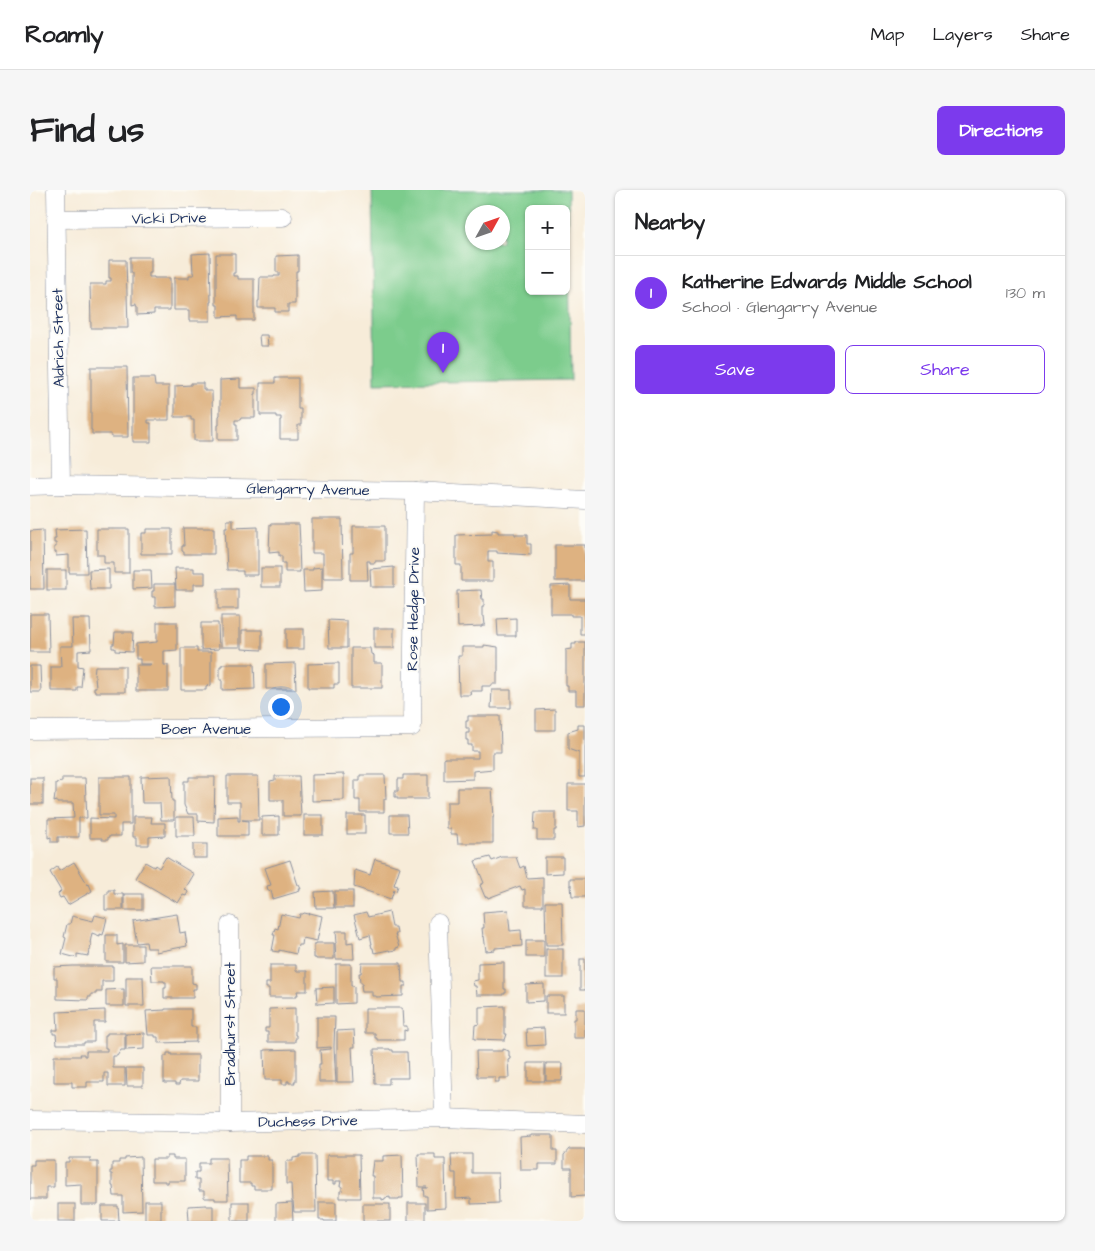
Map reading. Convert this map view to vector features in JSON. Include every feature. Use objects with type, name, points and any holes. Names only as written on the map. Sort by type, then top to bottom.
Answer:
[{"type":"street","name":"Aldrich Street","points":[[56,190],[61,485]]},
{"type":"street","name":"Vicki Drive","points":[[56,220],[283,217]]},
{"type":"street","name":"Glengarry Avenue","points":[[30,486],[415,491],[585,500]]},
{"type":"street","name":"Rose Hedge Drive","points":[[412,728],[415,491]]},
{"type":"street","name":"Boer Avenue","points":[[30,730],[412,728]]},
{"type":"street","points":[[438,923],[444,1118]]},
{"type":"street","name":"Bradhurst Street","points":[[230,925],[230,1123]]},
{"type":"street","name":"Duchess Drive","points":[[30,1120],[230,1123],[444,1118],[585,1124]]},
{"type":"green space","points":[[372,190],[568,190],[568,205],[525,205],[525,295],[570,295],[571,380],[375,383]]},
{"type":"building","points":[[210,253],[210,321],[189,321],[189,310],[174,310],[174,278],[189,278],[189,275],[194,275],[192,254]]},
{"type":"building","points":[[216,254],[235,254],[235,273],[233,273],[233,276],[238,276],[238,279],[254,279],[254,320],[237,320],[237,316],[218,317],[218,305],[216,305]]},
{"type":"building","points":[[298,255],[298,271],[296,271],[295,279],[295,304],[288,304],[288,312],[275,312],[275,308],[258,308],[260,277],[279,276],[279,272],[276,272],[276,256]]},
{"type":"building","points":[[130,257],[151,257],[151,273],[149,273],[149,277],[170,278],[170,310],[154,310],[154,314],[137,315],[136,304],[132,305]]},
{"type":"building","points":[[109,260],[126,260],[128,328],[91,328],[90,284],[106,284],[106,281],[111,281],[111,278],[109,278]]},
{"type":"building","points":[[259,335],[267,335],[268,346],[260,346]]},
{"type":"building","points":[[91,367],[127,367],[128,437],[111,437],[111,434],[92,434]]},
{"type":"building","points":[[133,378],[154,378],[155,386],[169,386],[169,420],[148,420],[148,423],[151,423],[151,442],[133,442]]},
{"type":"building","points":[[275,378],[298,378],[298,409],[301,409],[301,425],[298,425],[298,439],[280,439],[281,417],[276,417],[276,415],[260,415],[260,383],[275,383]]},
{"type":"building","points":[[240,379],[240,388],[256,388],[255,418],[235,420],[235,424],[237,424],[237,440],[218,440],[220,380]]},
{"type":"building","points":[[191,383],[203,383],[205,391],[212,391],[213,441],[194,441],[194,420],[191,420],[191,417],[175,417],[175,386],[191,385]]},
{"type":"building","points":[[312,519],[342,519],[343,578],[323,578],[323,553],[312,553]]},
{"type":"building","points":[[227,520],[233,520],[233,528],[258,527],[258,575],[243,575],[243,571],[227,570],[225,528],[227,528]]},
{"type":"building","points":[[270,524],[299,524],[300,572],[285,572],[285,563],[282,563],[282,556],[279,556],[279,552],[269,553]]},
{"type":"building","points":[[353,526],[385,526],[385,561],[370,563],[370,561],[367,561],[368,580],[350,580]]},
{"type":"building","points":[[183,528],[214,528],[214,554],[184,554],[184,551],[182,551],[182,546],[184,546]]},
{"type":"building","points":[[86,529],[87,573],[69,573],[69,555],[56,556],[56,552],[54,552],[54,547],[56,547],[56,543],[54,543],[54,539],[56,539],[55,530]]},
{"type":"building","points":[[97,529],[129,529],[129,573],[114,573],[114,563],[104,563],[104,555],[97,555]]},
{"type":"building","points":[[146,529],[172,529],[172,554],[141,554],[141,533],[146,533]]},
{"type":"building","points":[[43,530],[44,589],[30,589],[30,531]]},
{"type":"building","points":[[492,530],[498,531],[498,533],[527,535],[527,544],[531,544],[531,555],[488,551],[488,562],[493,562],[493,581],[461,581],[461,565],[456,565],[456,535],[492,534]]},
{"type":"building","points":[[555,545],[585,545],[585,581],[555,581]]},
{"type":"building","points":[[322,567],[322,591],[304,592],[303,570],[313,570],[313,568]]},
{"type":"building","points":[[394,567],[394,587],[371,587],[370,569]]},
{"type":"building","points":[[175,568],[194,568],[194,572],[205,572],[205,584],[194,584],[194,590],[176,590]]},
{"type":"building","points":[[261,568],[280,568],[280,587],[261,587]]},
{"type":"building","points":[[109,569],[109,589],[90,589],[89,570]]},
{"type":"building","points":[[47,570],[66,570],[66,590],[47,590]]},
{"type":"building","points":[[133,570],[151,570],[152,588],[133,589]]},
{"type":"building","points":[[154,584],[175,584],[175,606],[155,607],[155,597],[152,597]]},
{"type":"building","points":[[570,585],[570,599],[585,599],[585,634],[580,634],[580,616],[551,614],[551,586]]},
{"type":"building","points":[[218,589],[238,589],[238,609],[218,609]]},
{"type":"building","points":[[481,590],[482,599],[484,599],[482,616],[484,616],[485,625],[458,627],[457,591]]},
{"type":"building","points":[[30,614],[48,614],[49,652],[30,652]]},
{"type":"building","points":[[221,616],[240,616],[240,647],[221,647]]},
{"type":"building","points":[[516,618],[516,636],[498,636],[497,619]]},
{"type":"building","points":[[72,619],[90,619],[91,650],[78,651],[78,666],[83,667],[81,687],[77,687],[77,691],[51,691],[51,667],[61,667],[60,646],[73,646]]},
{"type":"building","points":[[328,620],[347,621],[347,648],[329,648]]},
{"type":"building","points":[[157,622],[177,622],[177,650],[164,651],[164,665],[168,665],[168,691],[136,691],[136,665],[151,664],[140,664],[140,659],[136,659],[136,644],[157,642]]},
{"type":"building","points":[[201,623],[218,623],[219,649],[201,650]]},
{"type":"building","points":[[374,628],[394,628],[394,648],[374,648]]},
{"type":"building","points":[[286,629],[304,629],[304,649],[286,649]]},
{"type":"building","points":[[242,630],[262,630],[262,650],[242,649]]},
{"type":"building","points":[[115,632],[133,632],[132,652],[115,651],[115,648],[112,648]]},
{"type":"building","points":[[576,642],[585,642],[585,705],[576,705],[576,691],[568,691],[568,686],[566,686],[566,650],[572,649],[572,644],[576,644]]},
{"type":"building","points":[[484,645],[498,647],[497,684],[482,686],[482,691],[470,691],[471,695],[459,695],[458,656],[462,656],[462,647],[484,647]]},
{"type":"building","points":[[181,648],[197,648],[197,652],[211,652],[211,685],[206,686],[206,690],[181,690]]},
{"type":"building","points":[[351,648],[370,648],[371,654],[374,655],[374,663],[382,663],[382,688],[351,688]]},
{"type":"building","points":[[295,663],[296,689],[266,689],[266,664]]},
{"type":"building","points":[[339,663],[339,684],[334,684],[334,688],[308,688],[308,664]]},
{"type":"building","points":[[222,664],[254,664],[255,689],[222,690],[220,666]]},
{"type":"building","points":[[30,666],[40,666],[41,692],[30,692]]},
{"type":"building","points":[[95,666],[125,666],[125,692],[95,692]]},
{"type":"building","points":[[492,690],[511,690],[511,708],[491,708]]},
{"type":"building","points":[[555,709],[555,730],[536,730],[536,710]]},
{"type":"building","points":[[468,716],[500,716],[501,752],[493,752],[493,769],[473,771],[473,779],[444,780],[444,758],[478,758],[478,751],[472,751],[472,745],[468,745],[468,740],[466,740],[466,733],[469,733],[469,728],[466,728]]},
{"type":"building","points":[[578,725],[585,725],[585,777],[579,777],[579,753],[568,749],[568,732],[578,729]]},
{"type":"building","points":[[344,774],[344,800],[312,801],[312,775]]},
{"type":"building","points":[[360,775],[385,775],[386,799],[384,799],[384,812],[360,812],[360,800],[355,800],[355,780],[360,780]]},
{"type":"building","points":[[403,775],[428,775],[428,799],[398,799],[398,797],[395,797],[395,791],[398,791],[398,779],[403,779]]},
{"type":"building","points":[[171,776],[174,820],[161,820],[160,803],[142,803],[141,777]]},
{"type":"building","points":[[227,776],[258,776],[259,820],[242,820],[248,821],[248,836],[218,836],[218,817],[238,816],[238,821],[240,821],[240,802],[227,802]]},
{"type":"building","points":[[275,776],[299,776],[301,816],[283,816],[283,800],[270,800],[270,781],[275,780]]},
{"type":"building","points":[[99,777],[131,777],[131,824],[121,824],[121,836],[110,836],[108,840],[90,838],[90,818],[114,819],[114,815],[99,815]]},
{"type":"building","points":[[189,777],[215,777],[214,822],[198,821],[198,814],[188,814],[184,805],[184,781],[189,781]]},
{"type":"building","points":[[30,778],[43,778],[43,804],[30,804]]},
{"type":"building","points":[[62,778],[85,778],[87,818],[79,818],[79,837],[58,837],[58,842],[51,842],[51,837],[48,838],[48,819],[74,818],[73,803],[54,802],[56,783],[62,782]]},
{"type":"building","points":[[568,784],[585,784],[585,826],[578,827],[578,811],[568,811]]},
{"type":"building","points":[[457,788],[492,788],[493,843],[458,843],[457,834],[451,834],[451,829],[447,829],[447,802],[457,802]]},
{"type":"building","points":[[535,812],[556,812],[554,840],[537,840],[537,830],[534,830]]},
{"type":"building","points":[[304,815],[323,815],[323,835],[304,835]]},
{"type":"building","points":[[347,815],[365,815],[365,834],[347,834]]},
{"type":"building","points":[[390,815],[407,815],[408,833],[390,833]]},
{"type":"building","points":[[279,816],[279,835],[262,835],[262,817]]},
{"type":"building","points":[[133,817],[152,817],[151,823],[165,823],[165,836],[149,837],[149,845],[137,845],[137,837],[133,837]]},
{"type":"building","points":[[176,817],[194,817],[195,836],[176,836]]},
{"type":"building","points":[[193,844],[207,844],[207,858],[193,858]]},
{"type":"building","points":[[166,857],[194,874],[185,889],[188,892],[186,896],[183,895],[178,903],[135,878],[145,862],[159,868]]},
{"type":"building","points":[[490,857],[492,861],[502,857],[516,857],[520,868],[524,866],[527,878],[543,877],[543,906],[525,906],[525,889],[522,890],[520,886],[488,898],[487,896],[485,897],[480,885],[484,883],[475,861]]},
{"type":"building","points":[[545,857],[563,857],[563,873],[545,874]]},
{"type":"building","points":[[375,859],[400,867],[394,885],[398,886],[396,891],[394,890],[391,899],[354,887],[355,870],[370,875]]},
{"type":"building","points":[[290,860],[301,889],[299,889],[300,891],[273,899],[271,890],[268,891],[267,886],[271,885],[265,868]]},
{"type":"building","points":[[74,862],[92,891],[68,905],[63,897],[60,898],[58,894],[61,891],[50,872],[57,867],[59,871]]},
{"type":"building","points":[[570,879],[585,879],[585,897],[572,897]]},
{"type":"building","points":[[108,890],[114,890],[114,894],[123,894],[123,910],[105,910],[105,894],[108,894]]},
{"type":"building","points":[[333,891],[334,908],[316,908],[315,892]]},
{"type":"building","points":[[335,891],[353,891],[353,908],[335,908]]},
{"type":"building","points":[[124,894],[143,894],[143,910],[124,910]]},
{"type":"building","points":[[545,902],[562,902],[563,945],[546,945]]},
{"type":"building","points":[[508,910],[510,931],[521,930],[522,946],[495,948],[495,950],[486,951],[482,928],[484,928],[483,912]]},
{"type":"building","points":[[366,912],[368,917],[389,912],[392,927],[396,927],[397,934],[395,934],[399,947],[396,950],[374,953],[370,935],[360,938],[354,915]]},
{"type":"building","points":[[177,914],[180,933],[185,932],[187,946],[156,952],[156,948],[147,948],[146,942],[137,943],[133,921]]},
{"type":"building","points":[[281,914],[299,918],[300,914],[322,916],[317,941],[303,938],[302,945],[298,945],[296,954],[279,950],[279,952],[272,951],[275,935],[273,935],[275,928],[278,929]]},
{"type":"building","points":[[95,915],[107,918],[103,935],[100,934],[100,936],[92,933],[88,956],[77,954],[77,958],[62,954],[67,924],[70,924],[72,916],[93,921]]},
{"type":"building","points":[[336,931],[347,931],[347,943],[353,942],[354,959],[336,959]]},
{"type":"building","points":[[106,935],[117,935],[117,945],[123,944],[123,962],[106,962]]},
{"type":"building","points":[[526,940],[544,940],[544,957],[526,957]]},
{"type":"building","points":[[334,943],[334,959],[314,958],[314,944]]},
{"type":"building","points":[[125,945],[143,945],[143,961],[125,962]]},
{"type":"building","points":[[546,949],[563,949],[563,978],[546,978]]},
{"type":"building","points":[[580,959],[585,959],[585,990],[580,990]]},
{"type":"building","points":[[504,962],[504,989],[506,989],[506,993],[504,995],[477,995],[476,986],[474,986],[473,981],[478,980],[478,963]]},
{"type":"building","points":[[362,963],[401,963],[402,982],[406,982],[406,986],[403,986],[403,996],[376,997],[372,996],[372,991],[362,991],[359,973],[361,973]]},
{"type":"building","points":[[336,964],[351,964],[351,986],[354,986],[354,1003],[336,1004]]},
{"type":"building","points":[[270,965],[296,965],[296,971],[307,971],[307,991],[297,991],[298,995],[296,997],[269,997],[269,988],[266,988],[266,983],[270,983]]},
{"type":"building","points":[[113,966],[113,981],[102,981],[102,992],[91,994],[88,1000],[57,999],[57,978],[54,978],[54,967]]},
{"type":"building","points":[[151,966],[192,966],[192,983],[196,984],[196,989],[193,989],[193,998],[164,998],[166,982],[152,981]]},
{"type":"building","points":[[126,977],[143,977],[144,1006],[126,1006]]},
{"type":"building","points":[[544,984],[544,1001],[526,1002],[526,985]]},
{"type":"building","points":[[334,987],[334,1003],[317,1004],[316,988]]},
{"type":"building","points":[[124,989],[124,1006],[106,1006],[106,990]]},
{"type":"building","points":[[546,996],[564,996],[564,1013],[546,1013]]},
{"type":"building","points":[[505,1006],[505,1034],[507,1034],[505,1040],[474,1039],[475,1025],[479,1024],[479,1007]]},
{"type":"building","points":[[295,1008],[295,1042],[268,1042],[268,1032],[265,1032],[265,1028],[269,1028],[269,1009]]},
{"type":"building","points":[[365,1008],[402,1008],[403,1026],[407,1026],[407,1031],[404,1030],[404,1040],[377,1040],[375,1033],[365,1033]]},
{"type":"building","points":[[191,1009],[191,1027],[196,1027],[196,1042],[158,1043],[158,1037],[148,1035],[146,1011]]},
{"type":"building","points":[[576,1009],[585,1009],[585,1038],[574,1038]]},
{"type":"building","points":[[105,1010],[105,1022],[94,1022],[94,1042],[57,1044],[56,1034],[53,1034],[53,1030],[58,1030],[57,1012]]},
{"type":"building","points":[[317,1017],[335,1017],[336,1082],[319,1082],[320,1050],[331,1049],[331,1047],[317,1048]]},
{"type":"building","points":[[544,1028],[545,1045],[527,1046],[526,1029]]},
{"type":"building","points":[[354,1030],[355,1047],[352,1047],[354,1082],[337,1082],[337,1031]]},
{"type":"building","points":[[107,1033],[125,1033],[125,1050],[121,1050],[117,1056],[113,1056],[113,1068],[125,1068],[125,1086],[108,1086],[108,1073],[104,1073],[104,1082],[87,1082],[87,1087],[72,1087],[72,1082],[54,1082],[54,1056],[81,1056],[80,1054],[84,1054],[86,1056],[86,1051],[107,1051],[107,1048],[105,1048],[105,1035]]},
{"type":"building","points":[[144,1033],[144,1049],[126,1050],[126,1034]]},
{"type":"building","points":[[296,1049],[295,1083],[287,1081],[287,1084],[282,1084],[282,1080],[265,1080],[264,1050]]},
{"type":"building","points":[[374,1049],[407,1052],[408,1078],[389,1078],[389,1084],[375,1084]]},
{"type":"building","points":[[502,1049],[509,1051],[509,1078],[499,1078],[499,1082],[495,1082],[495,1077],[477,1077],[476,1051],[502,1051]]},
{"type":"building","points":[[167,1053],[171,1053],[171,1055],[198,1055],[198,1081],[180,1081],[179,1085],[164,1083],[164,1056],[167,1056]]},
{"type":"building","points":[[528,1063],[545,1063],[545,1081],[528,1081]]},
{"type":"building","points":[[546,1063],[563,1063],[562,1081],[546,1081]]},
{"type":"building","points":[[126,1068],[143,1068],[143,1086],[127,1086]]},
{"type":"building","points":[[553,1135],[553,1151],[557,1151],[557,1164],[539,1164],[539,1170],[521,1170],[520,1137]]},
{"type":"building","points":[[569,1149],[585,1149],[585,1196],[571,1197],[571,1168],[564,1168],[564,1155]]},
{"type":"building","points":[[418,1154],[435,1154],[435,1159],[445,1159],[446,1208],[427,1209],[427,1196],[424,1196],[423,1188],[427,1187],[419,1187]]},
{"type":"building","points":[[451,1154],[472,1154],[472,1173],[498,1173],[499,1203],[471,1204],[471,1198],[456,1199],[456,1173],[452,1173]]},
{"type":"building","points":[[300,1155],[315,1155],[316,1212],[294,1212],[291,1184],[286,1184],[286,1161],[293,1161],[293,1158],[300,1157]]},
{"type":"building","points":[[327,1155],[359,1155],[360,1198],[340,1198],[340,1191],[342,1191],[341,1181],[336,1181],[336,1184],[333,1184],[333,1181],[327,1181]]},
{"type":"building","points":[[402,1155],[403,1198],[390,1199],[390,1197],[382,1200],[382,1198],[373,1198],[373,1176],[371,1176],[373,1161],[383,1161],[383,1156]]},
{"type":"building","points":[[167,1156],[173,1156],[173,1159],[185,1159],[185,1181],[168,1181],[168,1183],[165,1183],[165,1181],[152,1181],[152,1159],[167,1159]]},
{"type":"building","points":[[246,1156],[268,1156],[268,1160],[272,1160],[272,1189],[254,1189],[251,1183],[239,1183],[239,1160],[246,1160]]},
{"type":"building","points":[[141,1157],[142,1211],[123,1212],[123,1196],[114,1196],[112,1174],[110,1174],[112,1163],[119,1163],[119,1160],[125,1160],[125,1158]]},
{"type":"building","points":[[69,1158],[90,1158],[90,1162],[98,1162],[98,1205],[81,1205],[81,1184],[65,1185],[65,1162],[69,1162]]},
{"type":"building","points":[[209,1158],[227,1158],[228,1200],[204,1198],[204,1191],[199,1191],[199,1180],[195,1180],[195,1172],[199,1172],[199,1163],[209,1163]]},
{"type":"building","points":[[34,1160],[54,1160],[54,1187],[46,1187],[46,1199],[30,1199],[30,1165],[34,1165]]},
{"type":"building","points":[[145,1201],[161,1201],[161,1220],[145,1220]]},
{"type":"building","points":[[232,1202],[249,1202],[249,1221],[232,1221]]},
{"type":"building","points":[[319,1202],[336,1202],[336,1221],[319,1220]]},
{"type":"building","points":[[292,1203],[293,1221],[276,1221],[276,1204]]},
{"type":"building","points":[[408,1203],[425,1203],[425,1221],[408,1221]]},
{"type":"building","points":[[58,1204],[75,1204],[75,1221],[58,1221]]},
{"type":"building","points":[[363,1204],[390,1204],[390,1221],[363,1221]]},
{"type":"building","points":[[102,1206],[118,1206],[119,1221],[102,1221]]},
{"type":"building","points":[[188,1206],[213,1206],[213,1221],[189,1221]]},
{"type":"place","name":"Katherine Edwards Middle School","points":[[443,373]]}]
